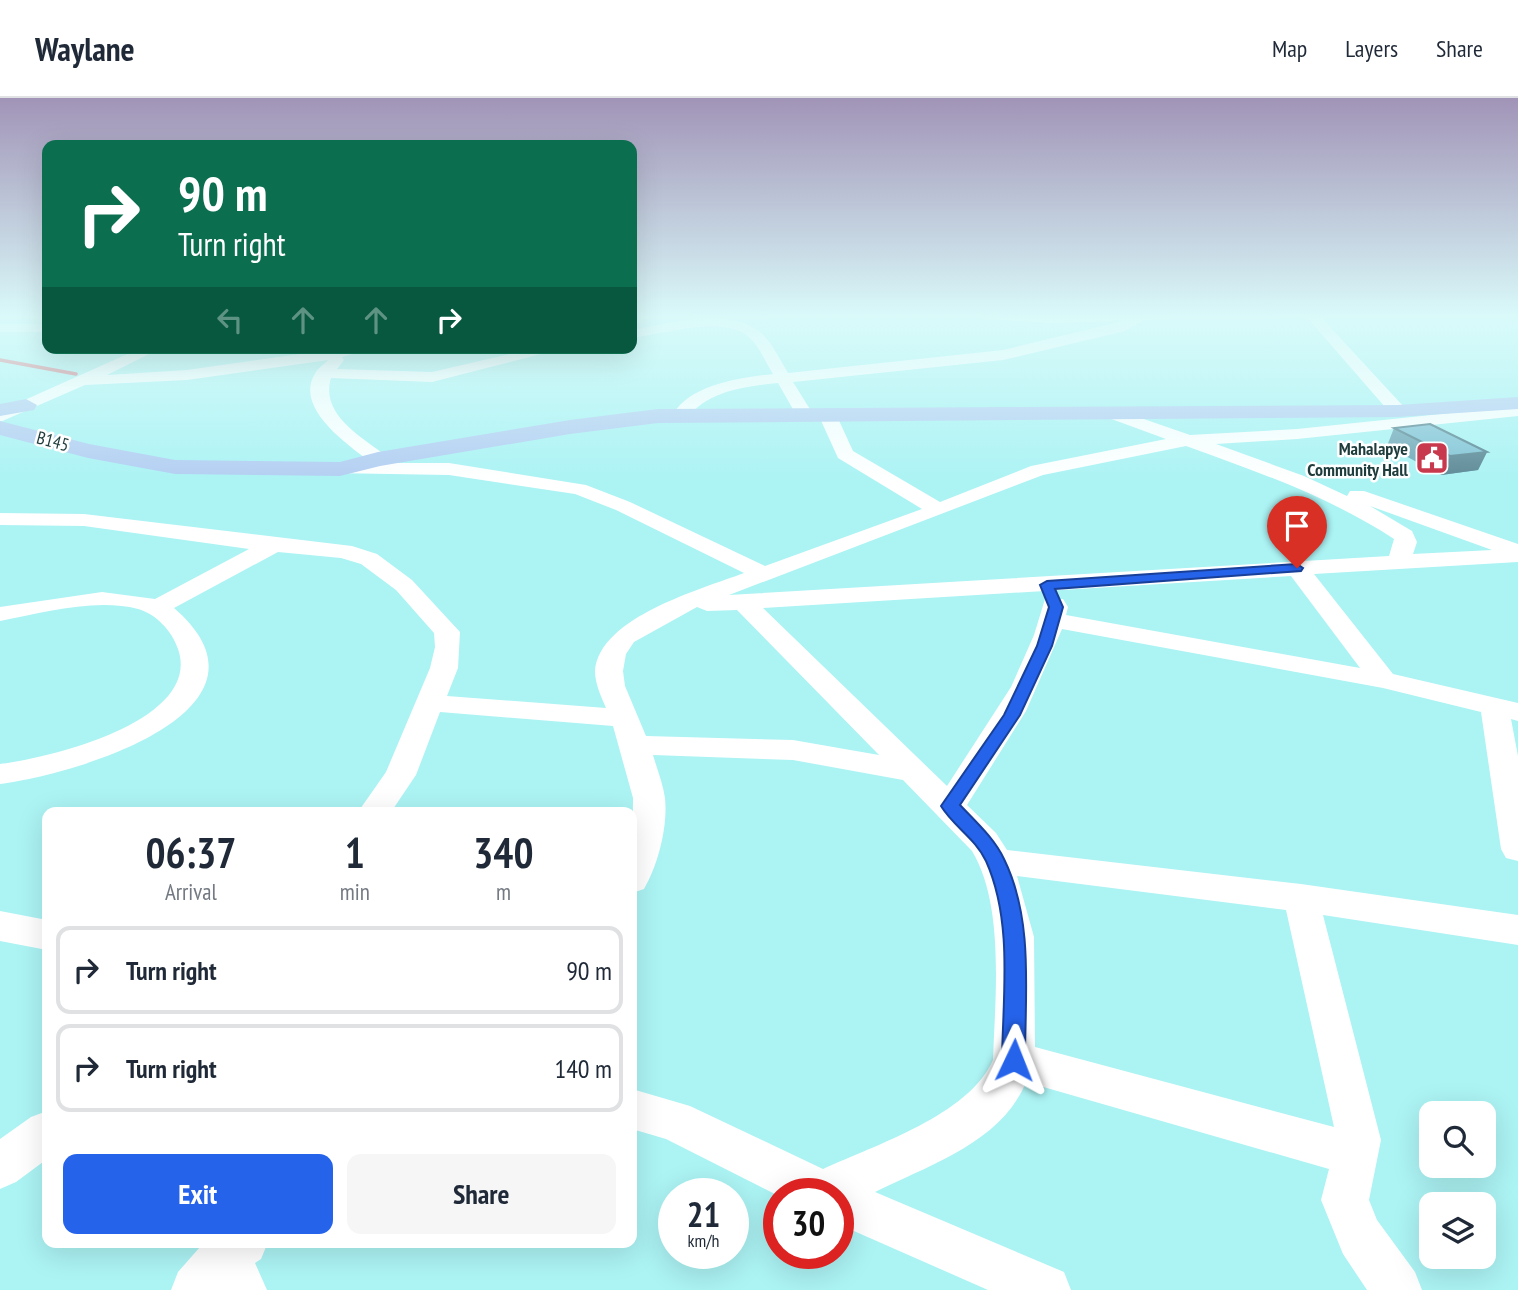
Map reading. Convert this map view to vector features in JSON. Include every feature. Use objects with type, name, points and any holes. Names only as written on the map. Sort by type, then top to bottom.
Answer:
[{"type":"main road","points":[[0,410],[26,405]]},
{"type":"main road","name":"B145","points":[[0,428],[106,454],[174,467],[340,468],[378,459],[627,418],[682,414],[1398,411],[1517,406]]},
{"type":"street","points":[[0,417],[100,371]]},
{"type":"street","points":[[78,380],[163,379],[236,371],[255,375],[432,377],[459,371]]},
{"type":"street","points":[[326,371],[322,374],[318,389],[325,412],[378,459]]},
{"type":"street","points":[[777,371],[804,414]]},
{"type":"street","points":[[682,414],[688,404],[704,394],[780,377],[845,371]]},
{"type":"street","points":[[1361,371],[1398,411]]},
{"type":"street","points":[[637,862],[646,831],[649,798],[629,732],[611,686],[609,671],[613,654],[625,637],[680,605],[939,510],[1038,470],[1181,441],[1297,434],[1517,406]]},
{"type":"street","points":[[1112,413],[1181,441],[1297,480],[1382,501],[1518,554]]},
{"type":"street","points":[[827,414],[845,454],[939,510]]},
{"type":"street","points":[[449,469],[464,445]]},
{"type":"street","points":[[340,468],[449,469],[593,493],[764,574]]},
{"type":"street","points":[[1297,480],[1372,515],[1404,536],[1406,542],[1398,562]]},
{"type":"street","points":[[0,519],[85,520],[359,555],[404,585],[447,632],[444,668],[400,775],[378,807]]},
{"type":"street","points":[[157,608],[275,544]]},
{"type":"street","points":[[680,605],[1047,585],[1518,554]]},
{"type":"street","points":[[1297,568],[1383,680]]},
{"type":"street","points":[[950,806],[1012,715],[1045,646],[1056,607],[1047,585]]},
{"type":"street","points":[[0,614],[46,604],[87,600],[128,602],[157,608],[182,630],[192,650],[196,672],[187,692],[168,712],[97,751],[60,764],[0,774]]},
{"type":"street","points":[[743,602],[909,771],[950,806],[984,842],[996,861],[1015,937],[1014,1060],[1000,1091],[958,1128],[854,1179]]},
{"type":"street","points":[[1052,620],[1383,680],[1506,710],[1518,849]]},
{"type":"street","points":[[430,703],[629,732],[793,750],[909,771]]},
{"type":"street","points":[[996,861],[1301,898],[1518,930]]},
{"type":"street","points":[[1301,898],[1359,1140],[1345,1200],[1360,1237],[1397,1290]]},
{"type":"street","points":[[0,926],[42,934]]},
{"type":"street","points":[[1014,1060],[1357,1155]]},
{"type":"street","points":[[637,1110],[674,1121],[791,1178]]},
{"type":"street","points":[[0,1166],[42,1136]]},
{"type":"street","points":[[854,1207],[1046,1290]]},
{"type":"building","points":[[1430,424],[1487,452],[1450,456],[1394,428]]},
{"type":"waterway","points":[[58,371],[76,374]]},
{"type":"place","name":"Mahalapye Community Hall","points":[[1432,458]]},
{"type":"route","points":[[1014,1060],[1015,937],[1008,907],[996,861],[984,842],[950,806],[1012,715],[1045,646],[1056,607],[1047,585],[1297,568]]}]
